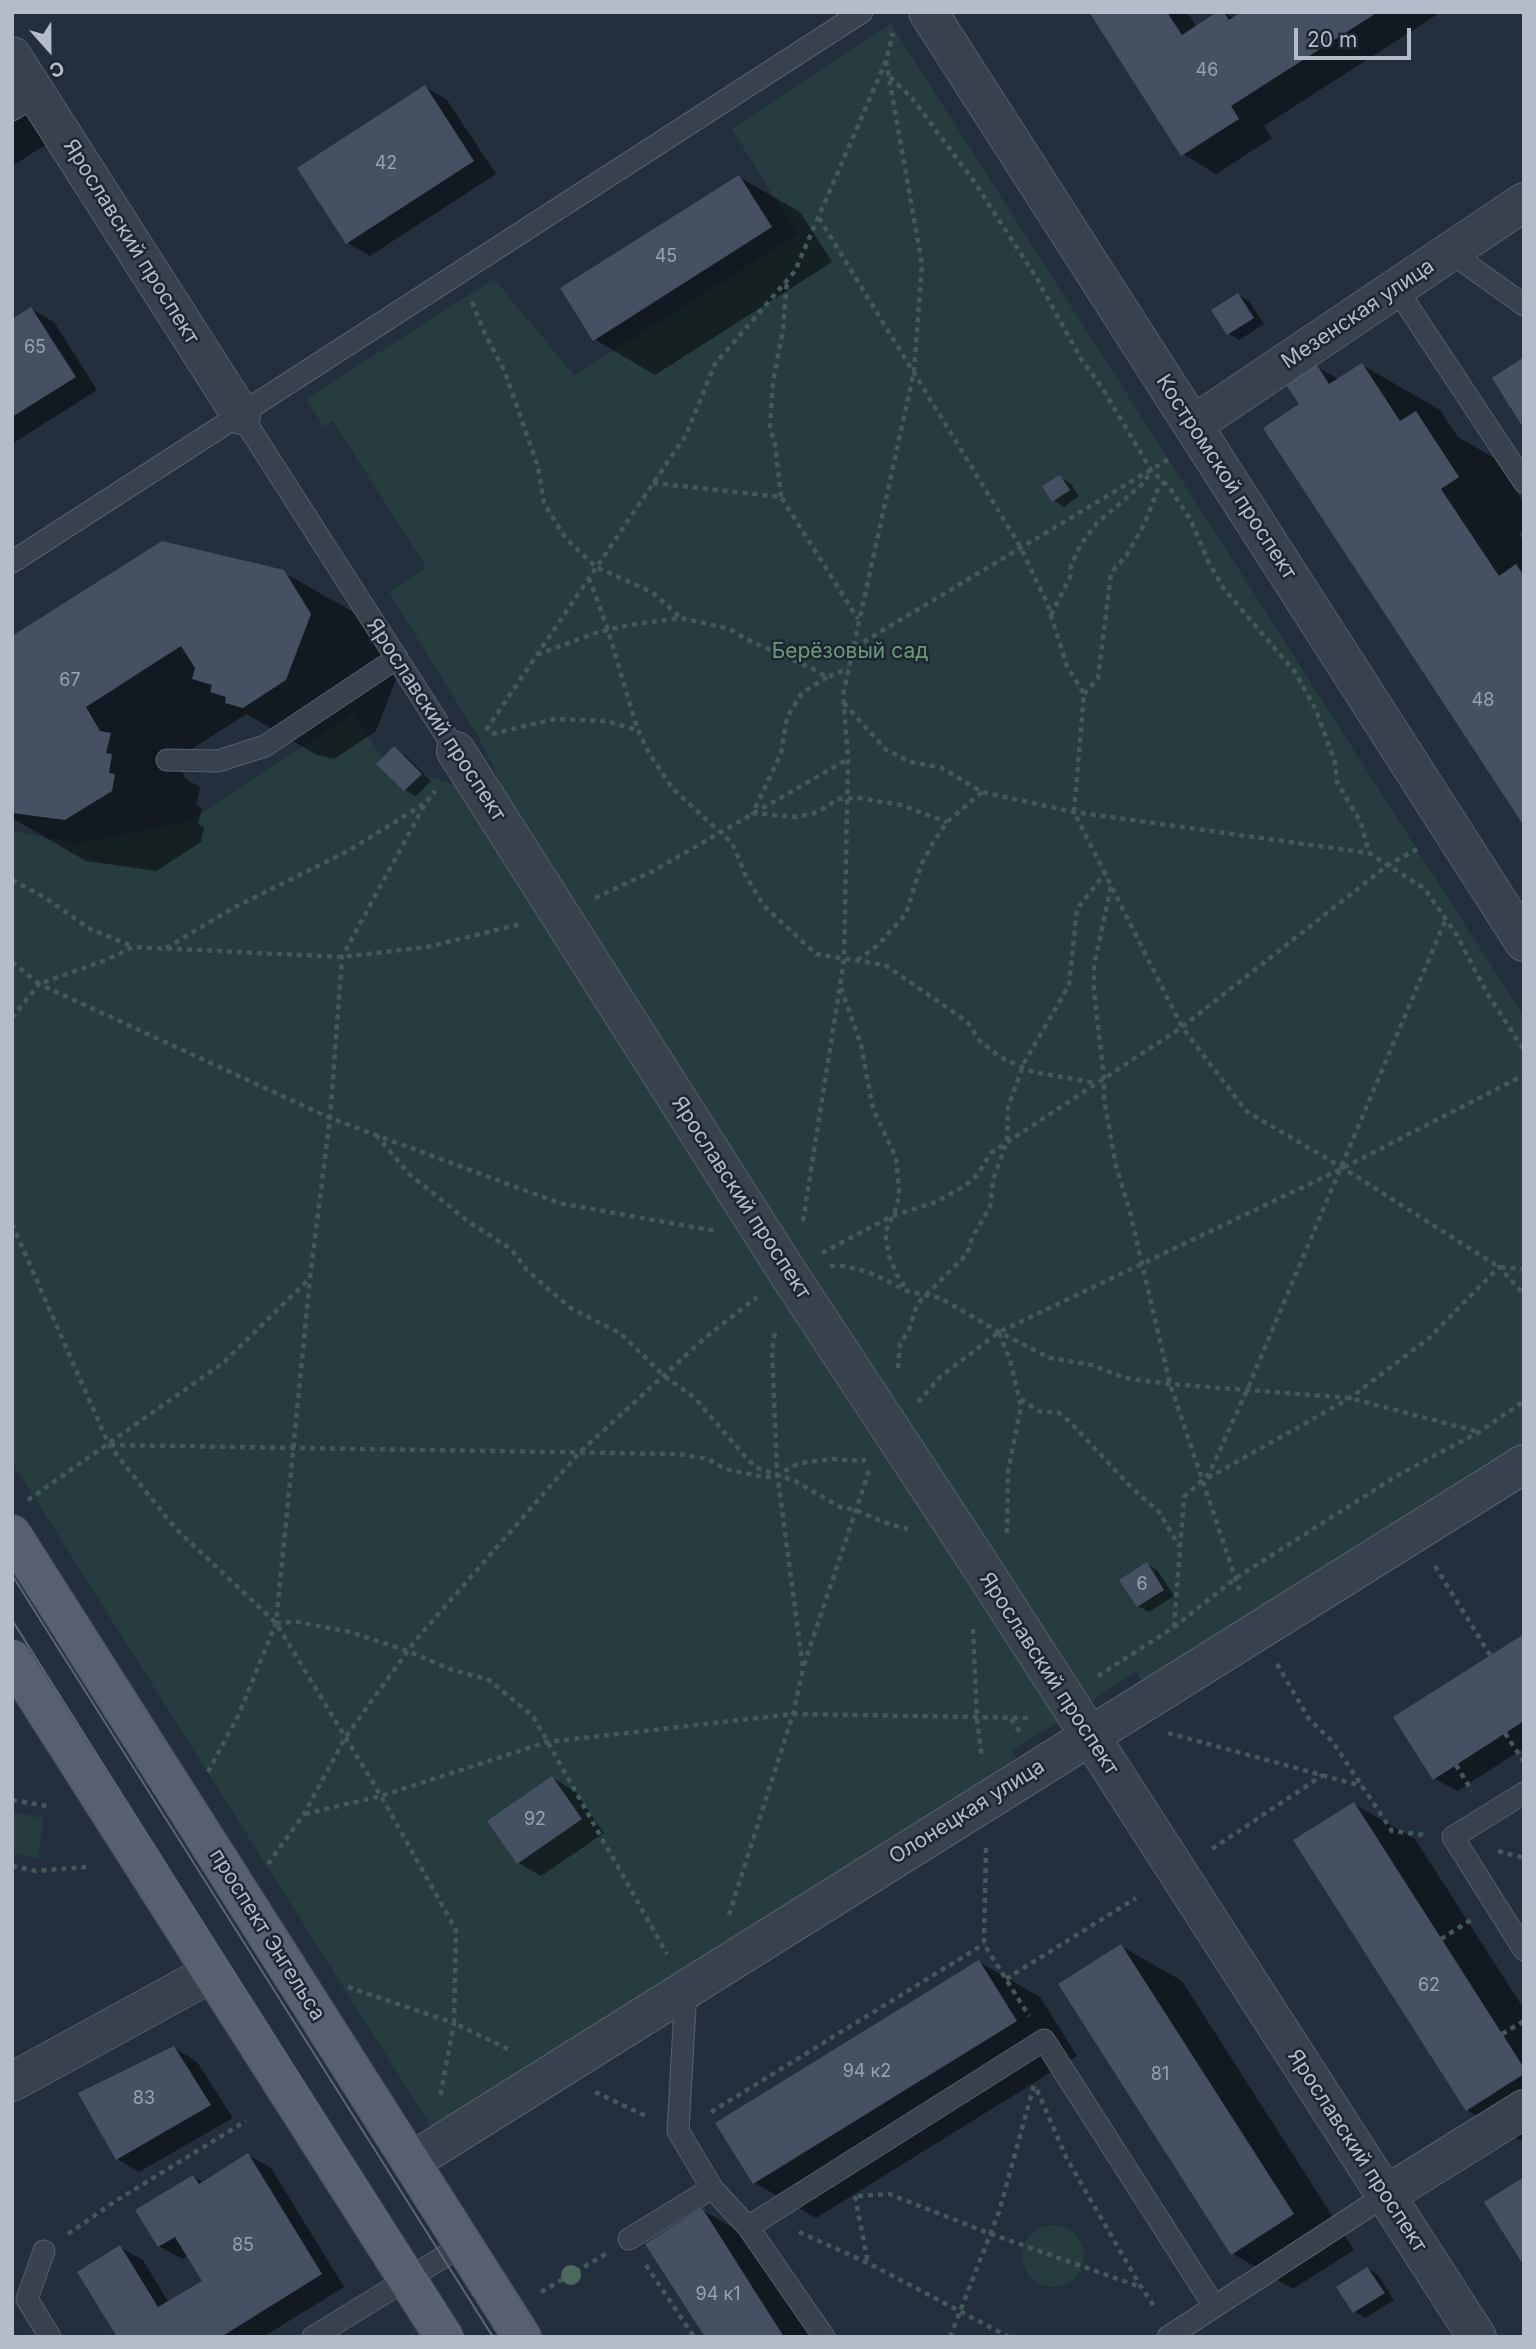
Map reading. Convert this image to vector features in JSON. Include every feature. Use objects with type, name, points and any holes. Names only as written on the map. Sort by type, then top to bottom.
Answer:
[{"type":"main road","name":"проспект Энгельса","points":[[12,1534],[522,2337]]},
{"type":"main road","points":[[12,1659],[444,2337]]},
{"type":"street","name":"Костромской проспект","points":[[928,12],[1184,440],[1524,942]]},
{"type":"street","name":"Ярославский проспект","points":[[12,55],[24,102],[241,415]]},
{"type":"street","name":"Мезенская улица","points":[[1184,440],[1396,288],[1524,202]]},
{"type":"street","name":"Ярославский проспект","points":[[459,756],[767,1240],[804,1269],[892,1432],[1476,2337]]},
{"type":"street","name":"Олонецкая улица","points":[[411,2162],[987,1799],[1079,1720],[1257,1633],[1524,1464]]},
{"type":"street","points":[[12,2082],[211,1973]]},
{"type":"street","points":[[1386,2195],[1524,2109]]},
{"type":"lane","points":[[12,562],[862,12]]},
{"type":"lane","points":[[1450,252],[1524,305]]},
{"type":"lane","points":[[1396,288],[1524,482]]},
{"type":"lane","name":"Ярославский проспект","points":[[241,415],[459,756]]},
{"type":"lane","points":[[167,760],[218,761],[265,746],[397,658]]},
{"type":"lane","points":[[1524,1793],[1453,1838],[1524,1950]]},
{"type":"lane","points":[[699,1980],[678,2131],[712,2188],[755,2222],[824,2337]]},
{"type":"lane","points":[[755,2222],[1044,2040],[1214,2306]]},
{"type":"lane","points":[[629,2239],[712,2188]]},
{"type":"lane","points":[[1170,2335],[1386,2195]]},
{"type":"lane","points":[[313,2337],[463,2245]]},
{"type":"lane","points":[[44,2251],[27,2299],[50,2337]]},
{"type":"path","points":[[638,730],[606,721],[554,719],[481,737],[686,435],[715,364],[795,271],[886,61],[894,30]]},
{"type":"path","points":[[803,1669],[778,1476],[772,1349],[804,1269],[806,1212],[844,960],[848,759],[843,695],[914,371],[922,264],[886,61]]},
{"type":"path","points":[[889,76],[912,98],[973,180],[1036,276],[1081,359],[1101,386],[1151,470],[1170,488],[1189,519],[1224,589],[1275,646],[1295,673],[1315,708],[1335,762],[1337,782],[1361,822],[1369,853]]},
{"type":"path","points":[[819,218],[1020,546],[1051,615],[1067,666],[1084,694],[1074,812],[1182,1027],[1246,1111],[1343,1168],[1499,1267],[1524,1294]]},
{"type":"path","points":[[787,280],[783,329],[773,382],[770,428],[775,444],[781,497],[858,620]]},
{"type":"path","points":[[469,295],[505,372],[538,467],[544,503],[566,539],[596,566],[652,592],[681,618]]},
{"type":"path","points":[[854,647],[1151,470],[1184,440]]},
{"type":"path","points":[[1051,615],[1070,577],[1071,565],[1082,544],[1097,523],[1145,482],[1151,470]]},
{"type":"path","points":[[1084,694],[1098,678],[1111,573],[1126,556],[1145,523],[1157,491],[1164,482]]},
{"type":"path","points":[[653,483],[781,497]]},
{"type":"path","points":[[588,578],[608,630],[638,730],[650,755],[673,789],[732,843],[745,874],[763,905],[816,954],[885,965],[968,1023],[980,1041],[1000,1056],[1033,1072],[1097,1083]]},
{"type":"path","points":[[536,655],[595,633],[681,618],[730,629],[827,677]]},
{"type":"path","points":[[753,813],[781,754],[787,717],[802,693],[827,677],[849,668]]},
{"type":"path","points":[[844,703],[885,749],[910,762],[942,768],[982,792],[1074,812],[1369,853],[1425,889],[1524,1051]]},
{"type":"path","points":[[204,1780],[239,1714],[276,1623],[310,1278],[330,1118],[342,957],[425,804],[459,756]]},
{"type":"path","points":[[12,880],[44,897],[90,929],[133,947],[342,957],[427,947],[561,915],[655,870],[848,759]]},
{"type":"path","points":[[857,961],[877,946],[906,914],[921,865],[947,822],[982,792]]},
{"type":"path","points":[[753,813],[797,817],[809,815],[838,799],[859,798],[901,806],[947,822]]},
{"type":"path","points":[[165,948],[235,907],[348,851],[425,804]]},
{"type":"path","points":[[898,1370],[901,1344],[916,1308],[967,1254],[972,1238],[990,1207],[993,1181],[1007,1142],[1008,1107],[1023,1066],[1069,985],[1077,909],[1105,873]]},
{"type":"path","points":[[1111,886],[1094,965],[1094,990],[1104,1099],[1116,1166],[1170,1384],[1250,1622],[1309,1719],[1332,1741],[1392,1831],[1453,1838]]},
{"type":"path","points":[[1174,1627],[1184,1497],[1209,1474],[1343,1168],[1446,920]]},
{"type":"path","points":[[12,1018],[39,984],[106,960],[133,947]]},
{"type":"path","points":[[12,962],[39,984],[330,1118],[559,1203],[767,1240]]},
{"type":"path","points":[[840,985],[861,1045],[873,1109],[896,1158],[899,1190],[897,1206],[885,1233],[893,1266],[907,1291]]},
{"type":"path","points":[[892,1432],[940,1377],[999,1332],[1343,1168],[1524,1075]]},
{"type":"path","points":[[376,1135],[409,1174],[470,1222],[511,1249],[527,1270],[572,1309],[620,1333],[664,1376],[694,1397],[758,1468],[795,1481],[840,1507],[914,1531]]},
{"type":"path","points":[[12,1224],[109,1445],[175,1528],[276,1623],[381,1796],[456,1930],[453,2023],[439,2104]]},
{"type":"path","points":[[804,1269],[843,1266],[869,1272],[907,1291],[940,1298],[1050,1358],[1092,1365],[1125,1378],[1350,1398],[1479,1432]]},
{"type":"path","points":[[1203,1481],[1350,1398],[1429,1338],[1499,1267],[1524,1269]]},
{"type":"path","points":[[28,1500],[223,1363],[310,1278]]},
{"type":"path","points":[[999,1332],[1010,1360],[1021,1406],[1008,1472],[1007,1536]]},
{"type":"path","points":[[1019,1397],[1038,1411],[1059,1413],[1070,1422],[1131,1487],[1159,1512],[1180,1546]]},
{"type":"path","points":[[304,1814],[381,1796],[547,1742],[793,1714],[1079,1720],[1174,1627],[1236,1578],[1398,1475],[1479,1432],[1524,1401]]},
{"type":"path","points":[[109,1445],[679,1454],[708,1459],[725,1469],[747,1475],[778,1476],[792,1466],[807,1462],[833,1459],[862,1461],[874,1454],[803,1669],[793,1714],[699,1980]]},
{"type":"path","points":[[1414,1533],[1490,1655]]},
{"type":"path","points":[[276,1623],[298,1622],[350,1632],[408,1651],[450,1669],[489,1680],[533,1716],[699,1980]]},
{"type":"path","points":[[973,1627],[977,1718],[987,1799],[984,1944],[1044,2040]]},
{"type":"path","points":[[1160,1731],[1364,1786]]},
{"type":"path","points":[[1505,1733],[1524,1762]]},
{"type":"path","points":[[1212,1849],[1323,1775]]},
{"type":"path","points":[[12,1800],[47,1806]]},
{"type":"path","points":[[12,1866],[36,1871],[86,1867]]},
{"type":"path","points":[[1006,1979],[1136,1898]]},
{"type":"path","points":[[342,1985],[453,2023],[552,2073],[678,2131],[984,1944]]},
{"type":"path","points":[[1502,2034],[1524,2021]]},
{"type":"path","points":[[1025,2053],[1034,2085],[1067,2159],[1170,2335]]},
{"type":"path","points":[[950,2337],[999,2212],[1034,2085]]},
{"type":"path","points":[[44,2251],[114,2202],[246,2120]]},
{"type":"path","points":[[806,2189],[836,2203],[855,2196],[889,2194],[991,2234],[1141,2287]]},
{"type":"path","points":[[855,2196],[868,2263]]},
{"type":"path","points":[[755,2222],[868,2263],[1009,2337]]},
{"type":"path","points":[[533,2297],[629,2239],[694,2337]]},
{"type":"green space","name":"Берёзовый сад","points":[[891,24],[1524,1017],[1524,1450],[1144,1685],[1136,1672],[1087,1704],[520,825],[483,745],[389,592],[426,567],[333,421],[324,427],[306,399],[494,279],[574,375],[797,234],[732,129]]},
{"type":"green space","points":[[353,713],[404,791],[422,774],[461,787],[1061,1720],[1012,1751],[1020,1766],[434,2131],[12,1462],[12,831],[78,844],[189,821]]},
{"type":"green space","points":[[12,1812],[43,1818],[38,1858],[12,1854]]},
{"type":"green space","points":[[1053,2225],[1075,2234],[1084,2256],[1075,2278],[1053,2287],[1031,2278],[1022,2256],[1031,2234]]},
{"type":"building","points":[[1089,12],[1167,12],[1182,35],[1217,12],[1224,12],[1229,20],[1241,12],[1378,12],[1231,106],[1239,119],[1181,156]]},
{"type":"building","points":[[425,85],[474,161],[346,244],[297,168]]},
{"type":"building","points":[[739,175],[772,227],[593,341],[560,288]]},
{"type":"building","points":[[1238,293],[1254,318],[1227,335],[1211,310]]},
{"type":"building","points":[[31,307],[76,377],[12,417],[12,319]]},
{"type":"building","points":[[1524,357],[1524,429],[1492,378]]},
{"type":"building","points":[[1362,363],[1400,421],[1416,411],[1459,477],[1441,489],[1499,576],[1516,564],[1524,576],[1524,826],[1263,428],[1299,404],[1286,385],[1317,365],[1329,384]]},
{"type":"building","points":[[1060,475],[1070,490],[1052,502],[1042,486]]},
{"type":"building","points":[[162,541],[284,570],[311,614],[286,680],[243,708],[225,703],[226,697],[210,692],[212,685],[192,679],[195,668],[181,646],[86,707],[100,731],[111,733],[106,753],[112,754],[109,773],[115,774],[112,791],[65,820],[12,813],[12,636]]},
{"type":"building","points":[[394,746],[422,774],[404,791],[376,764]]},
{"type":"building","points":[[1147,1562],[1164,1590],[1137,1607],[1119,1580]]},
{"type":"building","points":[[1524,1634],[1524,1721],[1433,1780],[1393,1717]]},
{"type":"building","points":[[552,1776],[582,1819],[517,1864],[487,1821]]},
{"type":"building","points":[[1354,1802],[1524,2068],[1524,2074],[1466,2111],[1293,1840]]},
{"type":"building","points":[[1121,1944],[1294,2214],[1231,2255],[1058,1984]]},
{"type":"building","points":[[979,1960],[1017,2021],[753,2184],[715,2123]]},
{"type":"building","points":[[174,2046],[211,2105],[116,2160],[78,2093]]},
{"type":"building","points":[[248,2153],[322,2274],[221,2337],[117,2337],[77,2272],[120,2245],[158,2307],[202,2281],[175,2237],[158,2247],[135,2210],[193,2175],[199,2184]]},
{"type":"building","points":[[1524,2177],[1524,2266],[1484,2202]]},
{"type":"building","points":[[702,2208],[784,2337],[705,2337],[645,2244]]},
{"type":"building","points":[[1367,2267],[1385,2293],[1353,2313],[1336,2287]]},
{"type":"tram line","points":[[12,1575],[493,2337]]},
{"type":"tram line","points":[[12,1620],[464,2337]]}]
